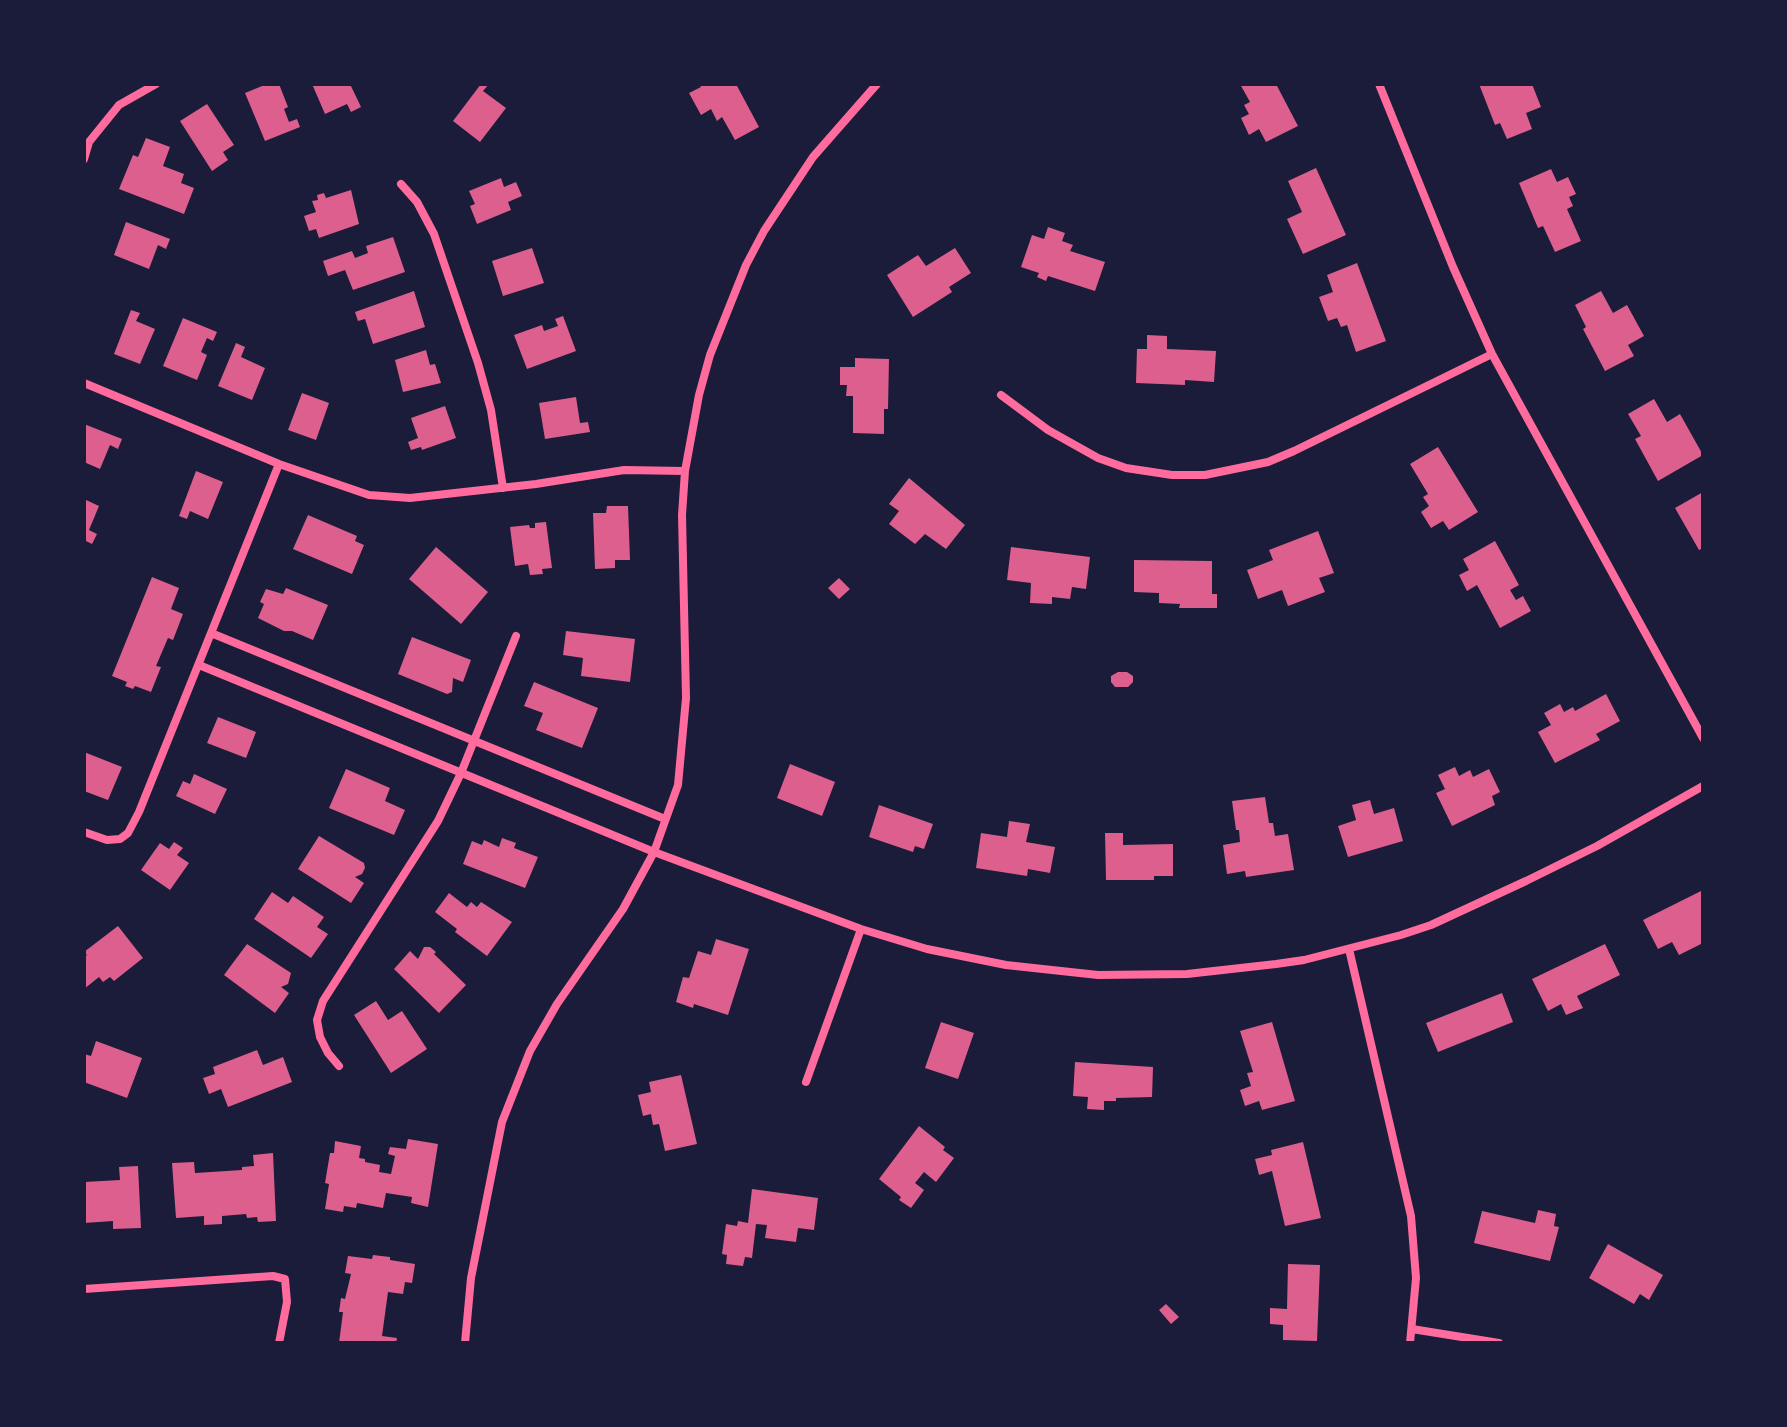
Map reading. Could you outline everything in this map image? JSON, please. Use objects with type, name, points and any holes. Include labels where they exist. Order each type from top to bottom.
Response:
[{"type":"street","points":[[84,159],[89,142],[119,105],[156,84]]},
{"type":"street","points":[[465,1343],[471,1278],[502,1122],[530,1051],[557,1004],[623,909],[654,852],[678,785],[686,698],[682,515],[685,471],[696,408],[710,355],[746,265],[764,231],[805,168],[877,84]]},
{"type":"street","points":[[1379,84],[1492,354],[1703,738]]},
{"type":"street","points":[[401,184],[417,202],[434,234],[478,363],[491,410],[503,488]]},
{"type":"street","points":[[1001,395],[1048,430],[1098,458],[1126,468],[1172,475],[1205,475],[1268,462],[1492,354]]},
{"type":"street","points":[[84,383],[279,464],[369,495],[410,498],[624,470],[685,471]]},
{"type":"street","points":[[84,832],[107,840],[120,839],[128,833],[279,464]]},
{"type":"street","points":[[211,633],[665,819]]},
{"type":"street","points":[[339,1066],[320,1037],[317,1020],[323,1001],[438,821],[461,773],[516,636]]},
{"type":"street","points":[[199,665],[654,852],[861,929],[927,949],[1006,965],[1098,975],[1187,974],[1290,962],[1349,949],[1431,925],[1597,846],[1703,786]]},
{"type":"street","points":[[806,1082],[861,929]]},
{"type":"street","points":[[1349,949],[1411,1216],[1416,1278],[1410,1343]]},
{"type":"street","points":[[84,1289],[273,1276],[285,1279],[287,1302],[279,1343]]},
{"type":"street","points":[[1412,1329],[1499,1343]]},
{"type":"building","points":[[267,84],[279,84],[288,107],[284,109],[289,122],[297,119],[300,127],[265,141],[245,93]]},
{"type":"building","points":[[312,84],[350,84],[361,107],[351,112],[347,104],[325,114]]},
{"type":"building","points":[[481,84],[489,84],[483,91],[506,108],[480,142],[453,121]]},
{"type":"building","points":[[699,84],[736,84],[759,127],[735,140],[722,117],[717,121],[711,109],[701,115],[689,93],[701,87]]},
{"type":"building","points":[[1240,84],[1276,84],[1298,126],[1266,142],[1259,129],[1249,135],[1241,118],[1249,114],[1244,105],[1250,102]]},
{"type":"building","points":[[1479,84],[1532,84],[1541,107],[1526,113],[1532,129],[1507,139],[1500,123],[1495,125]]},
{"type":"building","points":[[207,104],[234,145],[223,152],[228,160],[212,171],[180,121]]},
{"type":"building","points":[[146,138],[170,147],[163,166],[184,174],[181,183],[194,188],[184,214],[119,189],[133,155],[138,157]]},
{"type":"building","points":[[1316,168],[1346,235],[1303,254],[1287,219],[1302,212],[1288,181]]},
{"type":"building","points":[[1551,169],[1557,182],[1568,177],[1576,194],[1569,197],[1573,206],[1567,209],[1581,241],[1555,252],[1543,226],[1538,228],[1519,183]]},
{"type":"building","points":[[501,178],[504,187],[516,182],[522,196],[508,202],[511,210],[477,224],[470,206],[475,204],[469,191]]},
{"type":"building","points":[[351,190],[359,224],[319,238],[316,229],[309,231],[304,216],[316,212],[312,201],[318,200],[317,195],[324,193],[326,198]]},
{"type":"building","points":[[126,222],[170,239],[166,249],[158,245],[149,269],[114,255]]},
{"type":"building","points":[[1048,227],[1065,233],[1062,241],[1073,245],[1070,251],[1105,262],[1095,291],[1048,276],[1046,281],[1037,277],[1039,273],[1021,267],[1032,235],[1044,239]]},
{"type":"building","points":[[393,237],[405,272],[353,290],[345,270],[328,276],[323,261],[352,251],[355,258],[368,253],[366,246]]},
{"type":"building","points":[[532,248],[544,283],[503,296],[492,261]]},
{"type":"building","points":[[955,248],[971,273],[949,287],[952,292],[913,317],[887,275],[918,255],[926,266]]},
{"type":"building","points":[[1357,263],[1386,341],[1356,352],[1347,325],[1341,327],[1337,318],[1328,321],[1319,297],[1333,292],[1327,275]]},
{"type":"building","points":[[414,291],[425,327],[373,344],[365,319],[358,321],[355,312]]},
{"type":"building","points":[[1601,291],[1613,313],[1627,305],[1644,336],[1628,345],[1634,356],[1605,371],[1583,329],[1586,327],[1575,305]]},
{"type":"building","points":[[131,310],[140,313],[136,321],[155,329],[140,364],[114,354]]},
{"type":"building","points":[[563,316],[576,351],[527,369],[514,335],[542,325],[544,331],[558,326],[555,319]]},
{"type":"building","points":[[183,318],[217,332],[213,341],[207,338],[201,352],[207,355],[197,380],[163,366]]},
{"type":"building","points":[[1147,335],[1167,336],[1167,349],[1216,351],[1214,382],[1185,380],[1185,385],[1136,383],[1137,349],[1147,349]]},
{"type":"building","points":[[236,343],[245,347],[241,357],[265,368],[252,400],[218,386]]},
{"type":"building","points":[[426,350],[430,365],[435,364],[441,383],[403,392],[395,360]]},
{"type":"building","points":[[855,358],[889,359],[884,434],[853,433],[853,396],[846,396],[847,385],[840,385],[840,367],[855,367]]},
{"type":"building","points":[[302,393],[329,403],[316,440],[288,430]]},
{"type":"building","points":[[576,397],[580,423],[588,422],[590,432],[545,439],[539,403]]},
{"type":"building","points":[[1654,399],[1667,422],[1680,414],[1703,455],[1658,481],[1635,439],[1641,436],[1628,414]]},
{"type":"building","points":[[445,406],[456,438],[422,450],[421,447],[411,450],[408,442],[418,438],[411,418]]},
{"type":"building","points":[[84,424],[122,439],[118,449],[110,445],[100,469],[84,462]]},
{"type":"building","points":[[1438,447],[1478,512],[1449,530],[1443,521],[1431,528],[1421,512],[1429,506],[1423,497],[1428,494],[1410,464]]},
{"type":"building","points":[[196,471],[223,482],[208,519],[190,511],[187,519],[179,516]]},
{"type":"building","points":[[909,478],[965,525],[946,549],[925,534],[915,544],[889,524],[899,511],[889,504]]},
{"type":"building","points":[[1703,492],[1703,548],[1699,550],[1675,508]]},
{"type":"building","points":[[84,499],[99,506],[89,530],[97,534],[92,544],[84,540]]},
{"type":"building","points":[[607,506],[628,506],[630,560],[615,560],[615,568],[595,569],[593,513],[606,513]]},
{"type":"building","points":[[308,515],[357,536],[355,541],[364,545],[352,574],[293,549]]},
{"type":"building","points":[[546,522],[552,568],[542,569],[543,574],[530,575],[528,564],[515,566],[510,527],[529,525],[535,528],[535,523]]},
{"type":"building","points":[[1318,531],[1334,573],[1319,578],[1325,592],[1288,606],[1282,590],[1258,599],[1247,570],[1273,560],[1269,550]]},
{"type":"building","points":[[1495,541],[1519,585],[1510,590],[1516,600],[1523,596],[1531,611],[1500,628],[1477,585],[1467,591],[1459,575],[1469,570],[1463,559]]},
{"type":"building","points":[[436,547],[488,592],[461,624],[409,579]]},
{"type":"building","points":[[1011,547],[1090,557],[1086,589],[1072,587],[1070,599],[1052,597],[1052,604],[1030,603],[1031,583],[1007,580]]},
{"type":"building","points":[[1134,560],[1212,561],[1212,594],[1217,594],[1217,608],[1179,608],[1180,604],[1159,603],[1159,593],[1134,592]]},
{"type":"building","points":[[152,577],[179,588],[171,609],[183,614],[173,640],[168,638],[156,666],[161,667],[151,692],[125,686],[127,682],[112,676]]},
{"type":"building","points":[[839,578],[850,589],[839,599],[828,588]]},
{"type":"building","points":[[286,588],[328,605],[313,640],[284,631],[258,618],[266,589],[283,594]]},
{"type":"building","points":[[566,631],[635,639],[630,682],[581,676],[583,658],[563,655]]},
{"type":"building","points":[[412,637],[471,660],[463,682],[453,678],[452,692],[447,694],[398,674]]},
{"type":"building","points":[[1118,672],[1133,676],[1133,682],[1128,687],[1115,687],[1111,682],[1111,676]]},
{"type":"building","points":[[534,682],[598,708],[582,748],[536,730],[543,713],[524,706]]},
{"type":"building","points":[[1606,694],[1620,721],[1596,734],[1600,740],[1555,763],[1538,732],[1551,725],[1544,713],[1560,704],[1564,712],[1573,707],[1575,711]]},
{"type":"building","points":[[218,717],[256,732],[246,758],[207,743]]},
{"type":"building","points":[[84,752],[122,767],[108,800],[84,791]]},
{"type":"building","points":[[790,764],[835,782],[822,816],[777,798]]},
{"type":"building","points":[[1455,767],[1459,776],[1470,770],[1473,777],[1489,769],[1500,792],[1492,796],[1495,805],[1452,826],[1436,793],[1445,789],[1438,775]]},
{"type":"building","points":[[346,769],[390,788],[385,801],[405,810],[394,835],[329,808]]},
{"type":"building","points":[[194,774],[227,789],[215,814],[176,796],[183,781],[190,784]]},
{"type":"building","points":[[1265,797],[1269,823],[1273,823],[1275,836],[1288,834],[1294,870],[1246,877],[1245,871],[1227,874],[1223,845],[1240,842],[1232,801]]},
{"type":"building","points":[[1370,800],[1374,814],[1394,808],[1403,841],[1348,857],[1338,826],[1356,820],[1352,805]]},
{"type":"building","points":[[879,805],[933,824],[924,849],[915,846],[913,852],[869,837]]},
{"type":"building","points":[[1009,821],[1030,824],[1026,842],[1055,847],[1050,873],[1028,869],[1027,876],[976,868],[981,833],[1007,837]]},
{"type":"building","points":[[1105,833],[1123,833],[1123,845],[1173,844],[1173,876],[1154,876],[1154,880],[1106,880]]},
{"type":"building","points":[[319,836],[364,863],[362,874],[355,877],[364,883],[351,903],[298,869]]},
{"type":"building","points":[[502,838],[516,843],[514,848],[538,857],[525,888],[463,864],[472,841],[482,845],[484,840],[499,847]]},
{"type":"building","points":[[174,842],[183,848],[177,855],[189,863],[170,890],[141,870],[160,843],[169,849]]},
{"type":"building","points":[[1703,890],[1703,943],[1679,955],[1672,942],[1658,949],[1643,920]]},
{"type":"building","points":[[272,892],[288,903],[293,896],[324,917],[317,927],[328,934],[311,958],[254,919]]},
{"type":"building","points":[[449,893],[467,907],[471,902],[477,907],[481,902],[512,922],[487,956],[435,912]]},
{"type":"building","points":[[118,926],[143,958],[114,981],[110,977],[103,982],[99,977],[84,989],[84,957],[87,955],[84,952]]},
{"type":"building","points":[[716,939],[749,949],[728,1015],[694,1004],[693,1008],[676,1002],[683,977],[689,978],[698,951],[711,955]]},
{"type":"building","points":[[247,944],[291,973],[288,984],[281,987],[289,993],[275,1013],[224,975]]},
{"type":"building","points":[[1605,944],[1620,975],[1577,996],[1583,1008],[1566,1015],[1561,1004],[1548,1011],[1532,979]]},
{"type":"building","points":[[424,947],[436,952],[434,954],[466,985],[439,1013],[394,969],[410,951],[418,959]]},
{"type":"building","points":[[1502,993],[1513,1022],[1438,1052],[1426,1023]]},
{"type":"building","points":[[376,1001],[388,1020],[402,1011],[427,1049],[391,1073],[354,1015]]},
{"type":"building","points":[[941,1022],[974,1033],[958,1079],[925,1068]]},
{"type":"building","points":[[1272,1022],[1295,1101],[1262,1110],[1259,1101],[1245,1106],[1240,1090],[1251,1086],[1247,1073],[1253,1072],[1240,1031]]},
{"type":"building","points":[[96,1041],[142,1058],[127,1098],[84,1082],[84,1054],[91,1056]]},
{"type":"building","points":[[257,1050],[263,1065],[283,1057],[292,1082],[228,1107],[221,1089],[209,1094],[203,1078],[215,1074],[213,1067]]},
{"type":"building","points":[[1075,1062],[1153,1067],[1152,1097],[1116,1098],[1116,1101],[1104,1101],[1104,1110],[1087,1109],[1088,1097],[1073,1096]]},
{"type":"building","points":[[681,1075],[697,1144],[665,1151],[659,1124],[653,1125],[651,1114],[643,1116],[638,1095],[651,1092],[649,1082]]},
{"type":"building","points":[[919,1126],[954,1158],[936,1182],[924,1172],[915,1183],[924,1190],[911,1208],[879,1179]]},
{"type":"building","points":[[408,1139],[438,1144],[428,1207],[411,1203],[412,1197],[386,1193],[383,1208],[357,1203],[356,1208],[344,1206],[343,1212],[325,1209],[329,1184],[325,1183],[335,1141],[361,1146],[359,1158],[380,1165],[379,1172],[391,1174],[395,1156],[388,1154],[390,1147],[406,1149]]},
{"type":"building","points":[[1303,1142],[1321,1218],[1285,1226],[1272,1171],[1259,1175],[1255,1159],[1272,1155],[1271,1150]]},
{"type":"building","points":[[273,1153],[276,1221],[258,1222],[257,1217],[247,1218],[246,1214],[222,1216],[222,1224],[204,1225],[204,1216],[176,1218],[172,1163],[194,1162],[195,1173],[242,1170],[242,1167],[254,1166],[253,1155]]},
{"type":"building","points":[[138,1166],[141,1228],[113,1229],[113,1221],[84,1223],[84,1182],[120,1180],[119,1167]]},
{"type":"building","points":[[752,1189],[818,1198],[814,1230],[798,1228],[796,1242],[765,1238],[767,1225],[756,1224],[752,1258],[745,1257],[743,1266],[726,1264],[727,1255],[722,1254],[726,1224],[737,1226],[738,1221],[748,1223]]},
{"type":"building","points":[[1538,1210],[1556,1214],[1554,1226],[1559,1227],[1550,1261],[1474,1243],[1482,1211],[1535,1223]]},
{"type":"building","points":[[1608,1244],[1663,1275],[1649,1300],[1640,1294],[1634,1304],[1589,1278]]},
{"type":"building","points":[[373,1255],[415,1264],[412,1283],[405,1282],[403,1294],[388,1292],[382,1336],[397,1338],[396,1343],[339,1343],[343,1312],[339,1312],[341,1298],[345,1299],[351,1274],[345,1273],[348,1256],[372,1259]]},
{"type":"building","points":[[1288,1264],[1320,1265],[1317,1341],[1283,1340],[1283,1325],[1270,1324],[1270,1308],[1287,1309]]},
{"type":"building","points":[[1166,1304],[1179,1317],[1171,1324],[1159,1310]]}]
